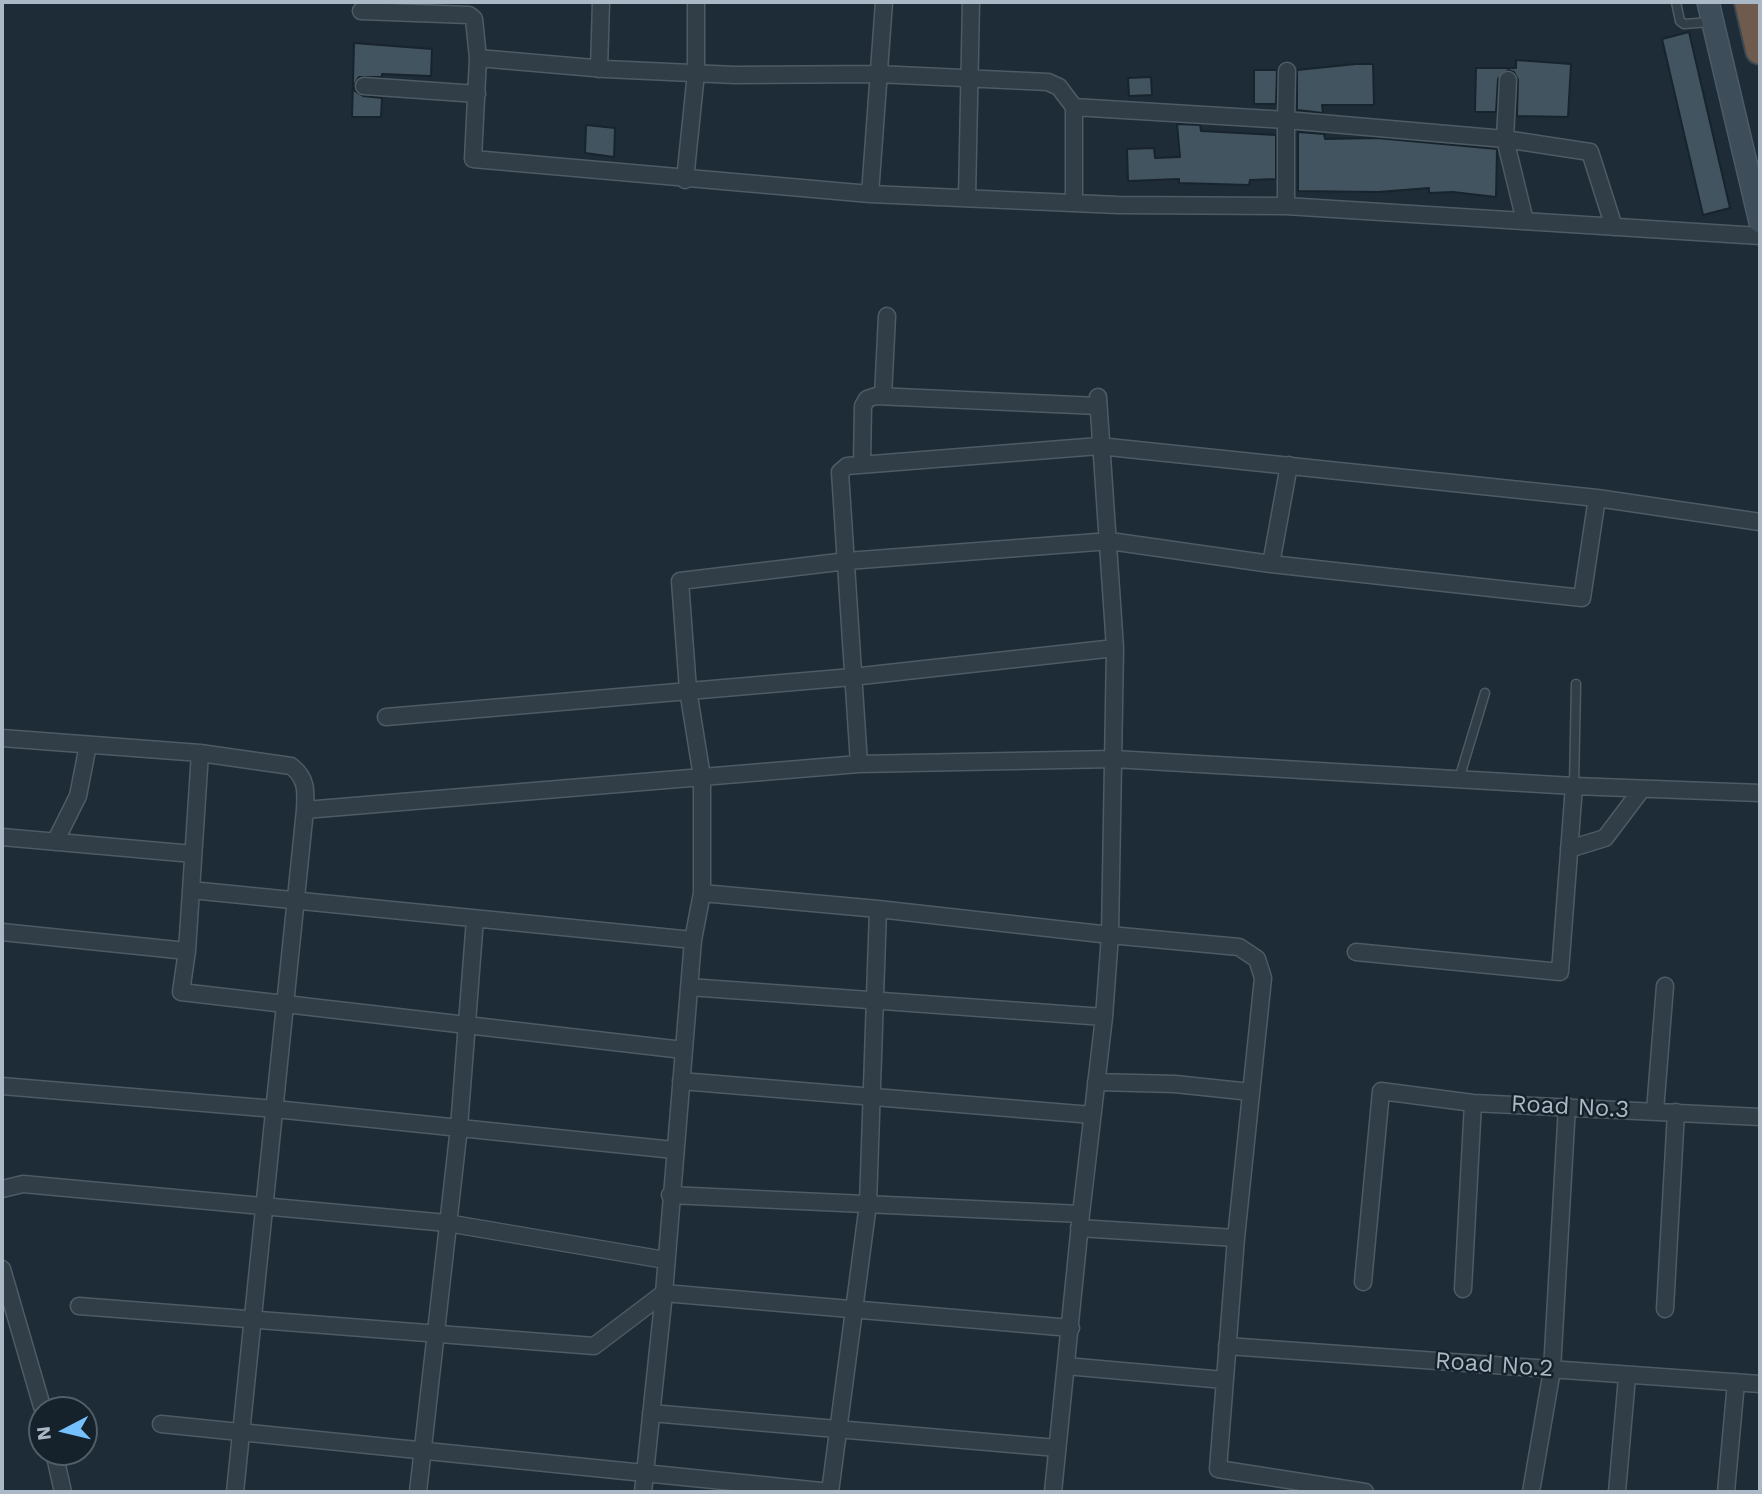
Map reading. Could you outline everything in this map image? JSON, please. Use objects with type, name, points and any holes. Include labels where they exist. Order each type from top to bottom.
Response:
[{"type":"highway","points":[[1749,2],[1760,50]]},
{"type":"street","points":[[599,69],[601,2]]},
{"type":"street","points":[[685,180],[696,73],[696,2]]},
{"type":"street","points":[[870,194],[884,2]]},
{"type":"street","points":[[967,198],[971,2]]},
{"type":"street","points":[[361,11],[469,15],[474,19],[478,58],[473,159],[685,180],[870,194],[1073,203],[1286,206],[1760,236]]},
{"type":"street","points":[[1710,11],[1760,222]]},
{"type":"street","points":[[478,58],[599,69],[696,73],[877,74],[1048,82],[1068,95],[1074,107],[1073,203]]},
{"type":"street","points":[[1286,206],[1287,71]]},
{"type":"street","points":[[1508,80],[1504,139],[1525,221]]},
{"type":"street","points":[[364,86],[477,94]]},
{"type":"street","points":[[1074,107],[1286,120],[1504,139],[1590,152],[1614,227]]},
{"type":"street","points":[[883,396],[887,316]]},
{"type":"street","points":[[862,464],[863,406],[867,400],[883,396],[1098,401],[1099,446],[1110,541],[1115,648],[1110,935],[1104,1017],[1053,1492]]},
{"type":"street","points":[[859,764],[840,472],[847,466],[1099,446],[1597,498],[1760,522]]},
{"type":"street","points":[[1271,564],[1289,465]]},
{"type":"street","points":[[643,1492],[664,1293],[693,940],[702,893],[702,778],[688,690],[680,581],[847,561],[1110,541],[1271,564],[1583,598],[1597,498]]},
{"type":"street","points":[[386,717],[852,677],[1115,648]]},
{"type":"street","points":[[2,738],[200,753],[291,766],[302,774],[306,789],[305,810],[235,1492]]},
{"type":"street","points":[[55,842],[78,796],[88,745]]},
{"type":"street","points":[[200,753],[187,951],[181,992],[468,1023],[683,1050]]},
{"type":"street","points":[[305,810],[859,764],[1114,759],[1574,786],[1760,793]]},
{"type":"street","points":[[1356,952],[1560,972],[1574,786]]},
{"type":"street","points":[[1569,849],[1605,838],[1642,789]]},
{"type":"street","points":[[2,837],[193,854]]},
{"type":"street","points":[[191,890],[693,940]]},
{"type":"street","points":[[702,893],[1239,947],[1251,953],[1261,968],[1263,978],[1236,1238],[1218,1469],[1365,1492]]},
{"type":"street","points":[[161,1424],[831,1492],[868,1204],[878,909]]},
{"type":"street","points":[[418,1492],[433,1333],[459,1127],[475,919]]},
{"type":"street","points":[[2,932],[187,951]]},
{"type":"street","points":[[1655,1111],[1665,986]]},
{"type":"street","points":[[689,987],[1104,1017]]},
{"type":"street","points":[[681,1081],[1092,1115]]},
{"type":"street","points":[[1096,1082],[1175,1084],[1251,1092]]},
{"type":"street","points":[[2,1086],[275,1108],[674,1150]]},
{"type":"street","name":"Road No.3","points":[[1363,1282],[1381,1091],[1473,1103],[1760,1117]]},
{"type":"street","points":[[1463,1289],[1473,1103]]},
{"type":"street","points":[[1531,1492],[1552,1370],[1567,1106]]},
{"type":"street","points":[[1665,1309],[1676,1112]]},
{"type":"street","points":[[2,1189],[23,1184],[447,1223],[665,1260]]},
{"type":"street","points":[[670,1195],[868,1204],[1080,1221],[1236,1238]]},
{"type":"street","points":[[2,1269],[39,1396]]},
{"type":"street","points":[[79,1306],[594,1346],[664,1293],[1071,1328]]},
{"type":"street","name":"Road No.2","points":[[1227,1346],[1627,1377],[1760,1384]]},
{"type":"street","points":[[1066,1366],[1224,1380]]},
{"type":"street","points":[[1617,1492],[1627,1377]]},
{"type":"street","points":[[1726,1492],[1736,1382]]},
{"type":"street","points":[[651,1413],[1057,1448]]},
{"type":"street","points":[[57,1466],[62,1492]]},
{"type":"lane","points":[[1676,2],[1680,20],[1684,24],[1710,11]]},
{"type":"lane","points":[[1574,786],[1576,684]]},
{"type":"lane","points":[[1459,779],[1485,693]]},
{"type":"building","points":[[1689,32],[1730,208],[1703,215],[1662,39]]},
{"type":"building","points":[[354,43],[432,49],[431,76],[382,74],[382,77],[359,77],[354,85],[355,91],[363,96],[382,98],[381,117],[352,117]]},
{"type":"building","points":[[1516,60],[1571,64],[1568,117],[1517,116],[1518,80],[1514,72],[1508,70],[1498,79],[1496,112],[1475,112],[1476,68],[1516,68]]},
{"type":"building","points":[[1373,64],[1374,105],[1322,105],[1323,113],[1297,110],[1297,70]]},
{"type":"building","points":[[1254,70],[1277,70],[1276,104],[1254,104]]},
{"type":"building","points":[[1151,77],[1152,95],[1129,96],[1128,78]]},
{"type":"building","points":[[1177,124],[1200,125],[1201,131],[1276,135],[1276,179],[1250,180],[1249,185],[1179,183],[1179,179],[1128,181],[1127,149],[1154,148],[1155,158],[1180,157]]},
{"type":"building","points":[[586,125],[615,128],[614,157],[585,153]]},
{"type":"building","points":[[1298,132],[1324,134],[1325,139],[1377,138],[1497,149],[1496,197],[1453,192],[1429,193],[1429,188],[1378,192],[1298,191]]}]
